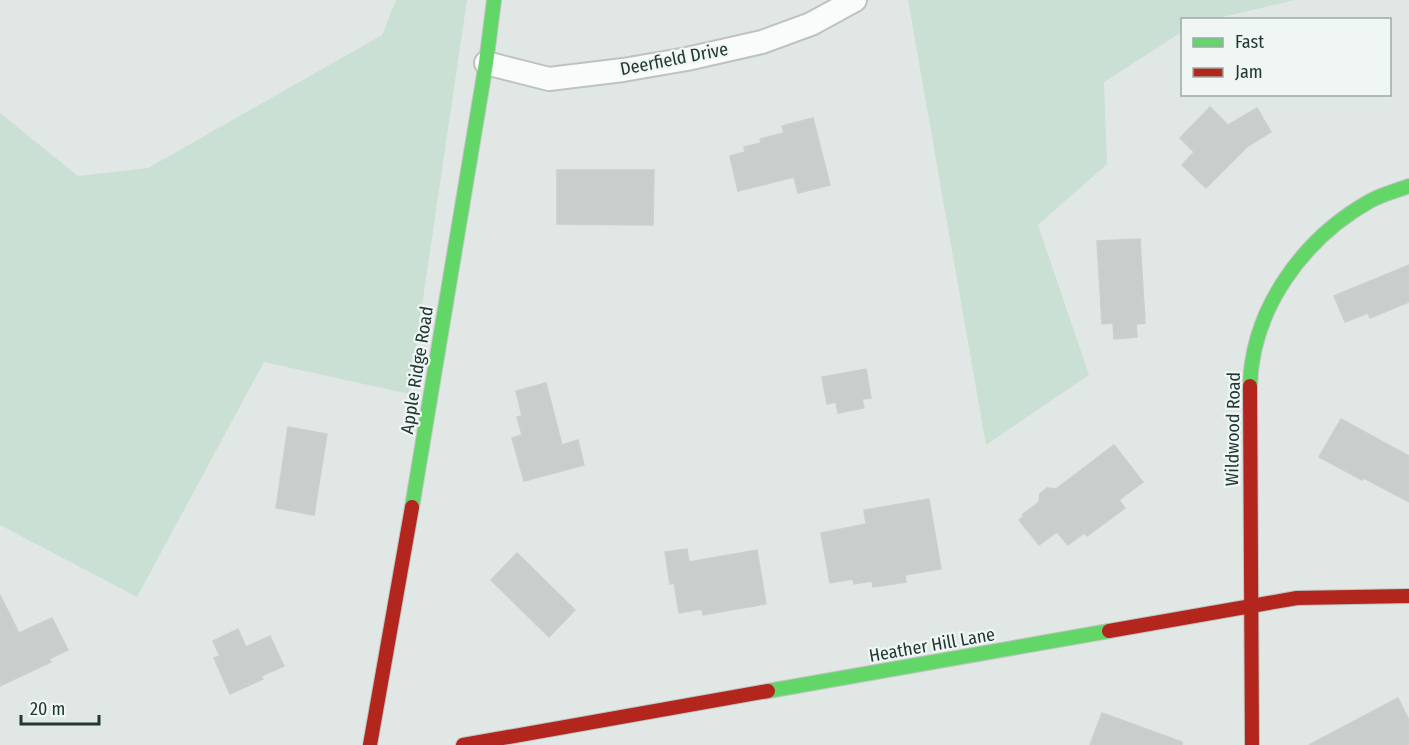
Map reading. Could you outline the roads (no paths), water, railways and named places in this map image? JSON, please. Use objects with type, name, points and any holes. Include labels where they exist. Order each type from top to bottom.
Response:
[{"type":"street","name":"Apple Ridge Road","points":[[370,745],[423,443],[486,63],[494,0]]},
{"type":"street","name":"Deerfield Drive","points":[[486,63],[549,79],[623,70],[687,59],[762,42],[811,24],[855,0]]},
{"type":"street","name":"Wildwood Road","points":[[1252,745],[1250,382],[1256,343],[1270,306],[1290,272],[1312,245],[1339,221],[1372,200],[1409,186]]},
{"type":"street","name":"Heather Hill Lane","points":[[464,745],[1297,598],[1409,596]]}]
